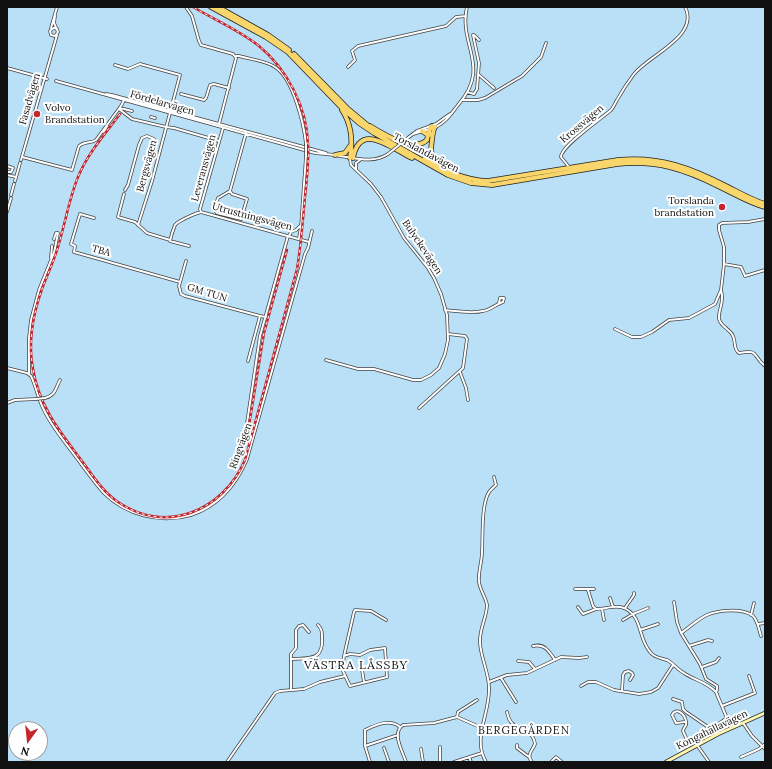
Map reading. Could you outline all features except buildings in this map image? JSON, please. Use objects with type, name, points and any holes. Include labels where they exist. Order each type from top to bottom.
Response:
[{"type":"main road","name":"Torslandavägen","points":[[211,7],[266,37],[288,52],[352,118],[374,133],[434,168],[457,179],[478,184],[492,185],[617,164],[652,163],[690,172],[765,207]]},
{"type":"main road","name":"Torslandavägen","points":[[218,7],[268,35],[290,50],[357,118],[376,131],[442,169],[454,174],[472,179],[489,181],[630,159],[647,159],[665,162],[696,171],[765,204]]},
{"type":"main road","points":[[334,99],[346,117],[351,131],[351,158]]},
{"type":"main road","points":[[345,106],[379,132],[406,144],[422,144],[430,135]]},
{"type":"main road","points":[[431,127],[430,150],[432,155],[439,164],[454,174]]},
{"type":"main road","points":[[422,131],[430,135]]},
{"type":"main road","points":[[351,158],[355,148],[360,142],[365,139],[373,139],[440,173],[457,179]]},
{"type":"main road","points":[[335,155],[346,153],[352,142]]},
{"type":"street","name":"Fasadvägen","points":[[54,42],[50,33],[57,7]]},
{"type":"street","points":[[186,7],[192,16],[201,45],[265,63],[277,68],[286,80],[297,103],[303,123],[306,144],[301,225],[297,238],[309,242]]},
{"type":"street","points":[[413,134],[441,122],[454,111],[463,100],[471,84],[474,66],[466,25],[468,7]]},
{"type":"street","name":"Krossvägen","points":[[563,169],[565,167],[565,163],[561,157],[563,151],[613,108],[635,72],[675,42],[687,23],[688,18],[685,7]]},
{"type":"street","name":"Fasadvägen","points":[[11,195],[58,32],[54,24],[55,16]]},
{"type":"street","points":[[348,67],[355,60],[352,51],[355,47],[446,26],[456,17],[466,16]]},
{"type":"street","points":[[51,30],[54,28],[57,29]]},
{"type":"street","points":[[52,35],[57,35]]},
{"type":"street","points":[[467,92],[471,94],[476,92],[479,60],[473,35],[479,40]]},
{"type":"street","points":[[463,100],[478,100],[485,98],[522,76],[542,57],[546,44]]},
{"type":"street","points":[[219,125],[236,56]]},
{"type":"street","name":"Bergsvägen","points":[[115,65],[128,69],[140,64],[180,74],[146,201],[138,225]]},
{"type":"street","points":[[7,68],[47,79]]},
{"type":"street","points":[[478,74],[494,88]]},
{"type":"street","name":"Fördelarvägen","points":[[56,81],[219,125]]},
{"type":"street","points":[[181,94],[204,100],[212,84],[229,88]]},
{"type":"street","points":[[22,157],[72,170],[79,146],[86,142],[94,141],[110,121],[124,99]]},
{"type":"street","points":[[119,108],[132,111]]},
{"type":"street","points":[[119,108],[132,119],[174,128],[219,141]]},
{"type":"street","points":[[151,116],[155,118]]},
{"type":"street","points":[[104,132],[110,121]]},
{"type":"street","points":[[219,125],[223,128],[256,134],[335,155],[361,160],[377,159],[388,154],[417,131],[431,127]]},
{"type":"street","points":[[219,125],[315,153],[335,155]]},
{"type":"street","name":"Leveransvägen","points":[[201,212],[200,209],[223,128]]},
{"type":"street","points":[[246,133],[256,134],[263,139]]},
{"type":"street","points":[[230,191],[232,194],[247,199],[241,219],[217,213],[215,210],[218,198],[230,191],[246,133]]},
{"type":"street","points":[[263,133],[264,136],[270,138]]},
{"type":"street","points":[[125,190],[128,185],[142,138],[147,136],[154,138]]},
{"type":"street","points":[[351,158],[356,169]]},
{"type":"street","points":[[356,169],[356,163],[361,160]]},
{"type":"street","points":[[565,163],[572,168]]},
{"type":"street","points":[[7,166],[12,167],[13,169],[10,172],[7,172]]},
{"type":"street","name":"Bulyckevägen","points":[[326,360],[358,369],[374,369],[413,380],[421,380],[431,375],[439,368],[445,354],[448,334],[446,310],[439,289],[428,268],[404,238],[389,209],[379,194],[356,169]]},
{"type":"street","points":[[7,175],[16,178]]},
{"type":"street","points":[[124,194],[118,217],[135,222],[147,233],[189,246]]},
{"type":"street","points":[[7,212],[11,198]]},
{"type":"street","name":"Utrustningsvägen","points":[[170,240],[178,223],[196,213],[201,212],[297,238]]},
{"type":"street","name":"TBA","points":[[94,218],[80,214],[71,244],[76,246],[74,252],[180,282]]},
{"type":"street","points":[[765,219],[748,222],[720,223],[718,228],[724,247],[721,290],[722,302],[719,314],[720,320],[724,327],[733,336],[736,351],[739,353],[753,352],[765,366]]},
{"type":"street","points":[[243,450],[260,336],[289,236],[291,232],[296,230],[301,225]]},
{"type":"street","name":"Ringvägen","points":[[29,374],[32,377],[38,398],[50,421],[97,485],[110,499],[129,510],[143,516],[154,518],[176,518],[187,516],[204,509],[221,498],[230,488],[247,459],[312,231]]},
{"type":"street","points":[[7,368],[29,374],[30,320],[58,238],[57,232],[54,239]]},
{"type":"street","points":[[51,260],[52,246]]},
{"type":"street","name":"GM TUN","points":[[186,261],[179,290],[183,296],[260,316]]},
{"type":"street","points":[[724,264],[741,267],[745,276],[765,270]]},
{"type":"street","points":[[615,329],[632,337],[638,338],[644,336],[669,320],[689,318],[713,305],[716,302],[721,290]]},
{"type":"street","points":[[446,310],[475,312],[484,311],[499,303]]},
{"type":"street","points":[[248,362],[260,316],[266,317]]},
{"type":"street","points":[[419,408],[460,372],[462,368],[467,340],[465,336],[448,334]]},
{"type":"street","points":[[460,372],[466,388],[468,400]]},
{"type":"street","points":[[7,403],[15,400],[45,398],[51,396],[60,380]]},
{"type":"street","points":[[486,762],[480,743],[482,728],[488,707],[489,682],[480,644],[480,632],[487,605],[481,590],[479,572],[482,551],[483,515],[488,495],[496,485],[494,477]]},
{"type":"street","points":[[575,589],[594,589]]},
{"type":"street","points":[[588,590],[593,606],[596,609]]},
{"type":"street","points":[[625,608],[634,593]]},
{"type":"street","points":[[610,598],[613,607]]},
{"type":"street","points":[[674,602],[677,622],[681,633],[702,667],[706,679],[718,686],[716,692]]},
{"type":"street","points":[[751,615],[754,603]]},
{"type":"street","points":[[578,607],[583,614],[596,609],[613,607],[625,608],[633,614],[638,623],[643,641],[650,652],[656,657],[669,661],[685,674],[708,685],[716,692],[731,728]]},
{"type":"street","points":[[624,620],[633,614],[648,608]]},
{"type":"street","points":[[602,609],[604,620]]},
{"type":"street","points":[[344,656],[350,654],[360,655],[383,648],[385,649],[387,677],[350,686],[341,666],[355,610],[371,611],[386,620]]},
{"type":"street","points":[[681,633],[704,616],[721,611],[738,611],[751,615],[758,624],[761,636]]},
{"type":"street","points":[[758,624],[765,623]]},
{"type":"street","points":[[640,630],[658,624]]},
{"type":"street","points":[[290,690],[291,654],[297,644],[296,630],[298,627],[304,625],[309,632]]},
{"type":"street","points":[[292,659],[312,658],[318,654],[323,645],[322,630],[318,625]]},
{"type":"street","points":[[689,646],[708,640],[712,641]]},
{"type":"street","points":[[532,646],[536,645],[545,647],[555,660]]},
{"type":"street","points":[[489,682],[507,675],[527,673],[564,656],[579,658],[587,657]]},
{"type":"street","points":[[702,667],[716,662],[719,658]]},
{"type":"street","points":[[518,661],[529,662],[535,669]]},
{"type":"street","points":[[581,686],[588,682],[596,682],[611,689],[643,694],[654,691],[658,688],[673,665]]},
{"type":"street","points":[[362,670],[364,682]]},
{"type":"street","points":[[622,690],[623,675],[625,672],[629,671],[632,673],[633,675],[630,680]]},
{"type":"street","points":[[227,762],[274,694],[279,691],[309,688],[320,682],[345,676]]},
{"type":"street","points":[[722,706],[755,694],[749,676]]},
{"type":"street","points":[[501,678],[516,702]]},
{"type":"street","points":[[673,699],[682,702],[683,708],[686,712],[711,729]]},
{"type":"street","points":[[457,717],[458,712],[477,700]]},
{"type":"street","points":[[685,722],[676,722],[672,715],[673,713],[677,711],[684,716],[686,726],[683,730],[687,740],[690,742],[696,740],[727,718]]},
{"type":"street","points":[[507,712],[509,721],[512,725],[526,731],[534,738],[535,744],[529,757]]},
{"type":"street","name":"Kongahällavägen","points":[[666,762],[731,728],[765,713]]},
{"type":"street","points":[[370,762],[365,746],[364,732],[365,730],[387,722],[400,727],[405,725],[434,723],[457,717],[482,728]]},
{"type":"street","points":[[743,723],[752,736],[765,749]]},
{"type":"street","points":[[400,727],[398,735],[399,742],[406,762]]},
{"type":"street","points":[[365,746],[398,735]]},
{"type":"street","points":[[741,757],[762,747],[765,744]]},
{"type":"street","points":[[698,745],[709,762]]},
{"type":"street","points":[[517,746],[517,748],[529,757],[532,762]]},
{"type":"street","points":[[440,747],[440,762]]},
{"type":"street","points":[[384,748],[389,762]]},
{"type":"street","points":[[421,749],[423,762]]},
{"type":"street","points":[[454,762],[482,753]]},
{"type":"street","points":[[469,757],[471,762]]},
{"type":"street","points":[[551,762],[556,757],[562,762]]},
{"type":"water","points":[[7,7],[765,7],[765,762],[7,762]]},
{"type":"tunnel","points":[[52,246],[54,239]]},
{"type":"railway","points":[[120,114],[92,152],[82,168],[75,185],[56,252],[36,308],[31,339],[33,369],[45,407],[58,429],[103,489],[118,502],[136,512],[155,517],[173,517],[191,512],[208,504],[223,493],[235,478],[245,460],[297,269],[308,163],[307,130],[304,116],[294,90],[287,77],[269,55],[251,40],[193,7]]},
{"type":"railway","points":[[249,425],[264,333],[287,250]]},
{"type":"place","name":"Volvo Brandstation","points":[[37,114]]},
{"type":"place","name":"Torslanda brandstation","points":[[722,207]]},
{"type":"district","name":"VÄSTRA LÅSSBY","points":[[356,666]]},
{"type":"district","name":"BERGEGÅRDEN","points":[[524,731]]}]
